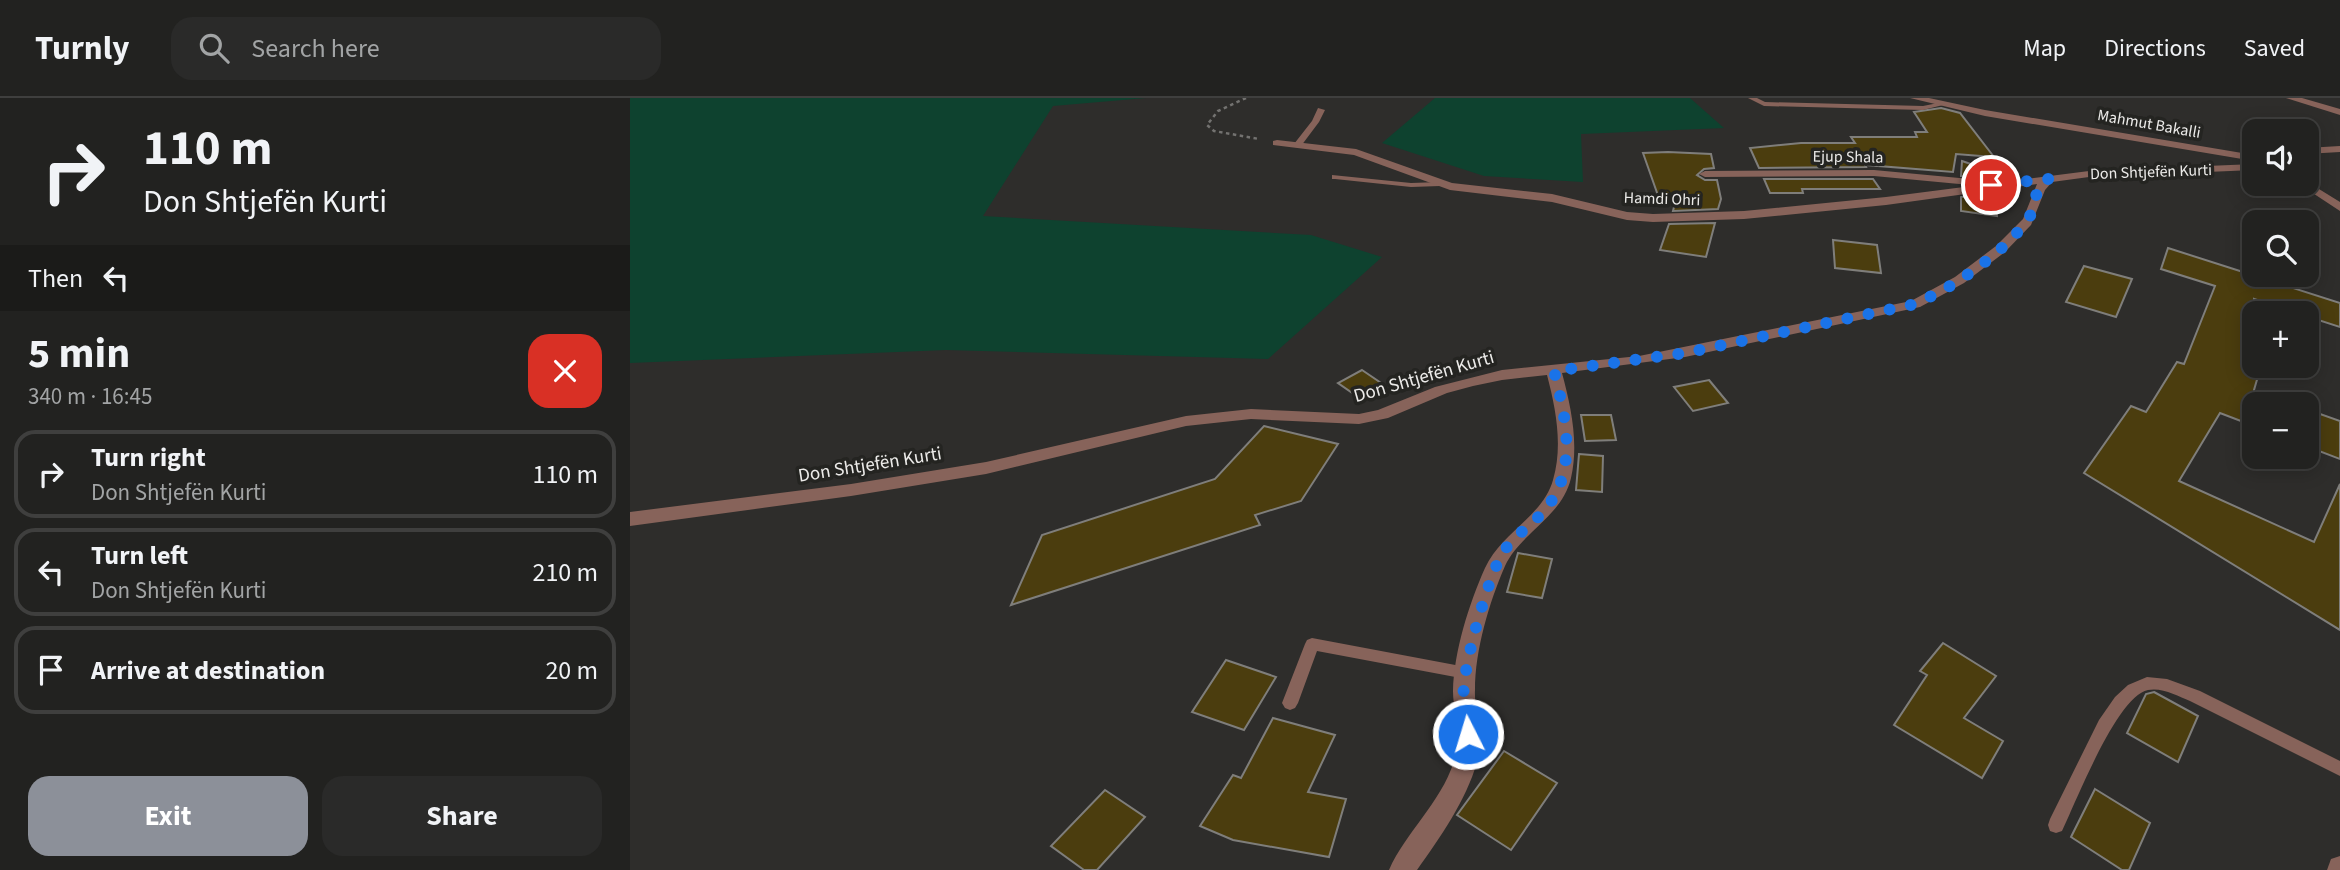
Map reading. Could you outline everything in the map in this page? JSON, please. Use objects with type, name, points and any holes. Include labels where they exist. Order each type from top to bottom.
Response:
[{"type":"street","name":"Mahmut Bakalli","points":[[1914,98],[2242,156]]},
{"type":"street","points":[[2291,98],[2340,112]]},
{"type":"street","name":"Hamdi Ohri","points":[[1277,143],[1356,152],[1440,184],[1552,198],[1608,212],[1653,218],[1744,215],[1886,201],[1991,185]]},
{"type":"street","points":[[2319,150],[2340,149]]},
{"type":"street","name":"Don Shtjefën Kurti","points":[[1991,185],[2089,174],[2242,168]]},
{"type":"street","name":"Ejup Shala","points":[[1705,174],[1874,173],[1991,185]]},
{"type":"street","name":"Don Shtjefën Kurti","points":[[630,519],[852,490],[986,468],[1186,421],[1251,414],[1359,419],[1382,414],[1441,390],[1502,375],[1554,371],[1685,353],[1915,304],[1984,263],[2025,224],[2032,214],[2035,193],[2049,179]]},
{"type":"street","points":[[2319,193],[2340,207]]},
{"type":"street","points":[[1402,870],[1427,837],[1468,749],[1463,687],[1495,567],[1504,550],[1552,502],[1561,484],[1566,459],[1567,431],[1554,371]]},
{"type":"lane","points":[[1751,98],[1763,104],[1850,107],[1923,108],[1943,104]]},
{"type":"lane","points":[[1298,145],[1321,110]]},
{"type":"lane","points":[[1335,177],[1411,185],[1440,184]]},
{"type":"lane","points":[[1290,703],[1312,644],[1466,673]]},
{"type":"lane","points":[[2056,825],[2104,725],[2120,702],[2133,690],[2147,683],[2167,685],[2195,696],[2340,769]]},
{"type":"path","points":[[1246,98],[1218,111],[1209,119],[1207,125],[1214,131],[1277,143]]},
{"type":"green space","points":[[630,98],[1146,98],[1053,106],[983,216],[1311,235],[1382,257],[1268,359],[946,350],[630,363]]},
{"type":"green space","points":[[1435,98],[1690,98],[1724,128],[1581,134],[1583,182],[1484,176],[1382,143]]},
{"type":"building","points":[[1941,108],[1960,113],[1994,157],[1956,154],[1953,172],[1865,165],[1866,167],[1759,168],[1750,148],[1801,143],[1855,143],[1851,137],[1917,137],[1915,132],[1927,132],[1914,112]]},
{"type":"building","points":[[1643,153],[1711,154],[1714,168],[1704,169],[1697,175],[1705,180],[1717,180],[1721,199],[1718,209],[1673,211],[1675,203],[1661,204]]},
{"type":"building","points":[[1962,161],[1994,172],[1994,180],[1978,183],[1971,177],[1961,176]]},
{"type":"building","points":[[1764,179],[1873,179],[1880,189],[1802,189],[1803,193],[1770,193]]},
{"type":"building","points":[[1995,192],[1997,216],[1961,211],[1961,197]]},
{"type":"building","points":[[1715,223],[1706,257],[1660,250],[1669,224]]},
{"type":"building","points":[[1833,240],[1877,245],[1881,273],[1835,268]]},
{"type":"building","points":[[2168,248],[2242,272],[2242,287],[2290,287],[2340,303],[2340,327],[2319,320],[2319,301],[2242,301],[2242,378],[2258,378],[2254,392],[2242,392],[2242,421],[2220,413],[2179,481],[2314,542],[2340,484],[2340,630],[2084,473],[2131,406],[2146,412],[2177,362],[2184,364],[2215,286],[2161,269]]},
{"type":"building","points":[[2084,266],[2132,279],[2116,317],[2066,302]]},
{"type":"building","points":[[1362,370],[1384,385],[1361,399],[1338,383]]},
{"type":"building","points":[[1709,380],[1728,403],[1693,411],[1674,387]]},
{"type":"building","points":[[2319,414],[2340,421],[2340,459],[2319,451]]},
{"type":"building","points":[[1581,415],[1611,415],[1616,440],[1585,441]]},
{"type":"building","points":[[1264,426],[1338,444],[1301,501],[1255,515],[1260,525],[1011,605],[1042,535],[1215,479]]},
{"type":"building","points":[[1579,454],[1603,456],[1602,492],[1576,490]]},
{"type":"building","points":[[1518,553],[1552,559],[1542,598],[1507,592]]},
{"type":"building","points":[[1943,643],[1996,676],[1964,718],[2003,741],[1982,778],[1894,725],[1927,675],[1920,671]]},
{"type":"building","points":[[1226,660],[1276,677],[1244,730],[1192,712]]},
{"type":"building","points":[[2154,692],[2198,716],[2178,762],[2127,733],[2146,694]]},
{"type":"building","points":[[1273,718],[1335,735],[1308,792],[1346,799],[1329,857],[1233,840],[1200,826],[1233,775],[1241,778]]},
{"type":"building","points":[[1504,751],[1557,783],[1511,850],[1457,815]]},
{"type":"building","points":[[2095,789],[2150,823],[2129,870],[2122,870],[2071,837]]},
{"type":"building","points":[[1105,790],[1145,817],[1097,870],[1084,870],[1051,846]]},
{"type":"route","points":[[1468,734],[1463,687],[1469,656],[1495,567],[1504,550],[1552,502],[1561,484],[1566,459],[1567,431],[1554,371],[1685,353],[1915,304],[1984,263],[2025,224],[2032,214],[2035,193],[2049,179],[1991,185]]}]
